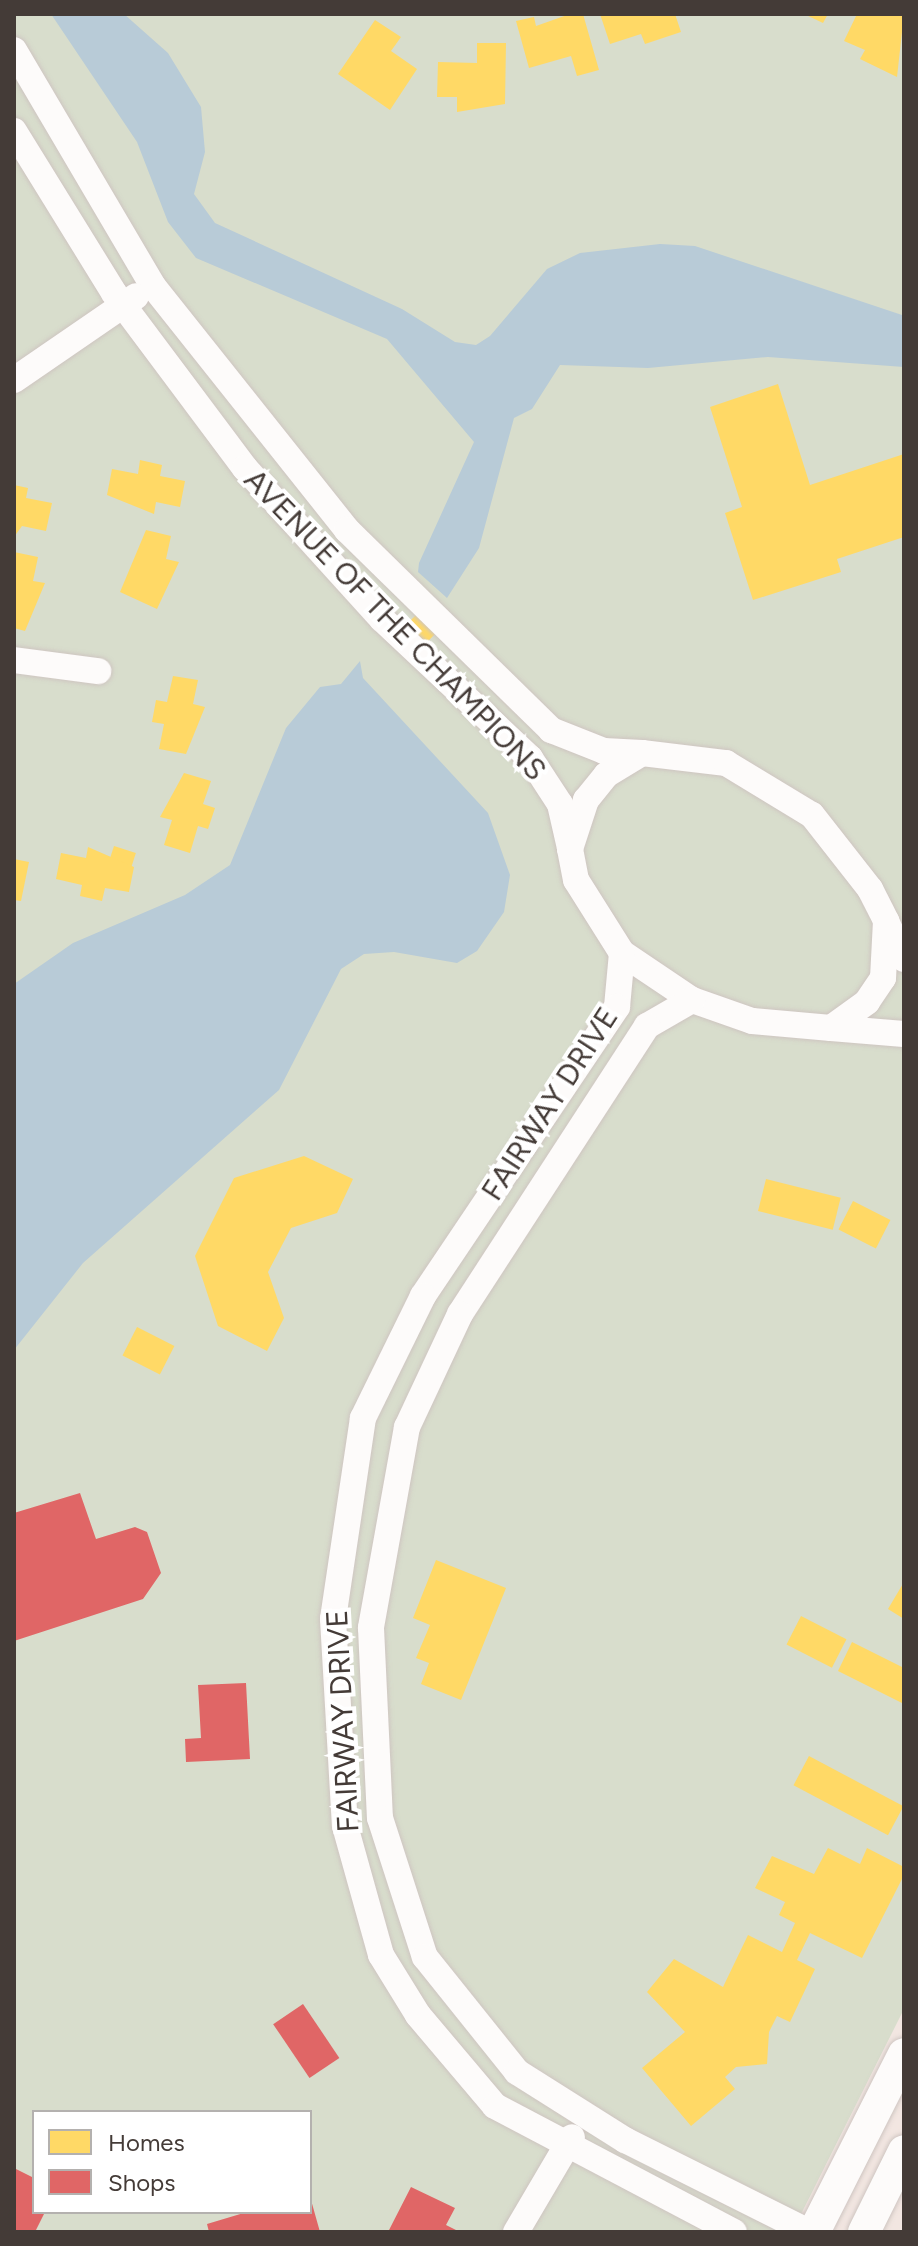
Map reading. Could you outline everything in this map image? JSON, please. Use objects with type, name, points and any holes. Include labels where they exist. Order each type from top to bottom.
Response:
[{"type":"main road","points":[[811,2232],[904,2054]]},
{"type":"main road","points":[[864,2232],[904,2151]]},
{"type":"street","name":"AVENUE OF THE CHAMPIONS","points":[[14,50],[153,286],[347,530],[490,675],[551,730],[604,751],[726,763],[812,815],[886,921]]},
{"type":"street","name":"AVENUE OF THE CHAMPIONS","points":[[14,131],[123,305],[312,545],[530,758],[560,804],[576,880],[622,953]]},
{"type":"street","points":[[14,380],[153,286]]},
{"type":"street","points":[[14,660],[98,671]]},
{"type":"street","points":[[570,849],[586,800],[642,753]]},
{"type":"street","points":[[886,921],[904,959]]},
{"type":"street","points":[[831,1028],[867,1002],[883,978],[886,921]]},
{"type":"street","points":[[622,953],[692,1000],[752,1021],[904,1034]]},
{"type":"street","name":"FAIRWAY DRIVE","points":[[622,953],[617,1007],[423,1296],[363,1418],[333,1619],[345,1826],[381,1955],[460,2070],[495,2106],[564,2149],[734,2232]]},
{"type":"street","name":"FAIRWAY DRIVE","points":[[692,1000],[647,1026],[460,1314],[407,1427],[371,1628],[380,1818],[425,1957],[517,2072],[585,2117],[811,2232]]},
{"type":"street","points":[[516,2232],[585,2117]]},
{"type":"green space","points":[[14,14],[904,14],[904,2009],[792,2232],[14,2232]]},
{"type":"water","points":[[51,14],[124,14],[168,53],[201,107],[205,152],[194,194],[215,223],[402,309],[455,342],[476,345],[490,336],[547,269],[580,253],[660,244],[695,246],[902,315],[904,367],[768,357],[648,368],[560,365],[532,409],[514,418],[479,548],[447,598],[418,572],[419,563],[474,442],[387,339],[196,258],[168,222],[137,142]]},
{"type":"water","points":[[360,661],[363,678],[488,813],[510,875],[504,912],[477,951],[457,963],[394,952],[364,954],[341,969],[279,1090],[83,1263],[14,1350],[14,984],[73,943],[185,895],[230,865],[286,728],[320,687],[341,684]]},
{"type":"building: Homes","points":[[570,14],[583,14],[599,70],[577,76],[571,56],[529,68],[516,21],[534,17],[536,26]]},
{"type":"building: Homes","points":[[600,14],[675,14],[681,32],[645,44],[641,34],[610,44]]},
{"type":"building: Homes","points":[[804,14],[828,14],[823,23]]},
{"type":"building: Homes","points":[[857,14],[904,14],[897,77],[860,59],[865,50],[844,41]]},
{"type":"building: Homes","points":[[375,20],[401,37],[391,51],[417,69],[390,110],[338,74]]},
{"type":"building: Homes","points":[[477,43],[506,43],[505,104],[457,112],[457,97],[437,97],[438,62],[477,63]]},
{"type":"building: Homes","points":[[778,384],[810,485],[904,454],[904,537],[837,559],[841,572],[753,600],[725,513],[742,507],[710,407]]},
{"type":"building: Homes","points":[[140,460],[162,465],[160,476],[185,481],[180,507],[156,502],[154,514],[107,495],[112,469],[138,474]]},
{"type":"building: Homes","points":[[14,485],[28,488],[26,498],[52,503],[46,531],[22,526],[14,537]]},
{"type":"building: Homes","points":[[146,530],[171,536],[166,559],[179,562],[157,609],[120,592]]},
{"type":"building: Homes","points":[[14,552],[38,557],[33,581],[45,583],[25,631],[14,628]]},
{"type":"building: Homes","points":[[416,615],[435,634],[423,646],[404,627]]},
{"type":"building: Homes","points":[[173,676],[198,680],[193,704],[205,707],[186,754],[159,749],[164,724],[152,722],[156,700],[167,702]]},
{"type":"building: Homes","points":[[184,773],[211,781],[203,804],[215,808],[208,829],[198,826],[190,853],[164,845],[172,820],[160,817]]},
{"type":"building: Homes","points":[[114,846],[136,853],[132,866],[110,859]]},
{"type":"building: Homes","points":[[88,847],[134,867],[129,892],[105,888],[102,901],[80,896],[82,885],[56,879],[61,853],[86,858]]},
{"type":"building: Homes","points":[[14,859],[29,862],[21,901],[14,900]]},
{"type":"building: Homes","points":[[304,1156],[353,1179],[337,1213],[291,1228],[268,1272],[284,1318],[267,1351],[218,1326],[195,1256],[234,1178]]},
{"type":"building: Homes","points":[[766,1179],[841,1198],[833,1230],[758,1211]]},
{"type":"building: Homes","points":[[853,1201],[890,1220],[876,1249],[838,1230]]},
{"type":"building: Homes","points":[[137,1327],[174,1346],[160,1375],[122,1356]]},
{"type":"building: Homes","points":[[436,1560],[506,1588],[461,1700],[421,1684],[429,1663],[416,1658],[430,1625],[413,1618]]},
{"type":"building: Homes","points":[[904,1582],[904,1619],[888,1609]]},
{"type":"building: Homes","points":[[801,1616],[846,1639],[832,1668],[786,1645]]},
{"type":"building: Homes","points":[[852,1642],[904,1668],[904,1704],[838,1671]]},
{"type":"building: Homes","points":[[809,1756],[903,1806],[888,1835],[794,1785]]},
{"type":"building: Homes","points":[[828,1848],[860,1864],[867,1848],[904,1867],[904,1875],[862,1958],[810,1933],[797,1960],[815,1969],[790,2022],[777,2016],[769,2032],[767,2064],[736,2067],[725,2077],[735,2089],[691,2126],[642,2068],[685,2032],[647,1992],[674,1959],[723,1987],[748,1935],[782,1952],[795,1923],[779,1915],[785,1902],[755,1888],[772,1856],[814,1874]]},
{"type":"building: Shops","points":[[80,1493],[96,1539],[135,1527],[147,1532],[161,1573],[143,1599],[14,1641],[14,1513]]},
{"type":"building: Shops","points":[[246,1683],[250,1759],[186,1762],[185,1739],[201,1738],[198,1685]]},
{"type":"building: Shops","points":[[303,2004],[339,2058],[310,2078],[273,2024]]},
{"type":"building: Shops","points":[[14,2168],[32,2177],[32,2214],[44,2214],[35,2232],[14,2232]]},
{"type":"building: Shops","points":[[411,2187],[455,2208],[446,2225],[460,2232],[388,2232]]},
{"type":"building: Shops","points":[[312,2204],[320,2232],[209,2232],[207,2224],[240,2214],[312,2214]]}]
